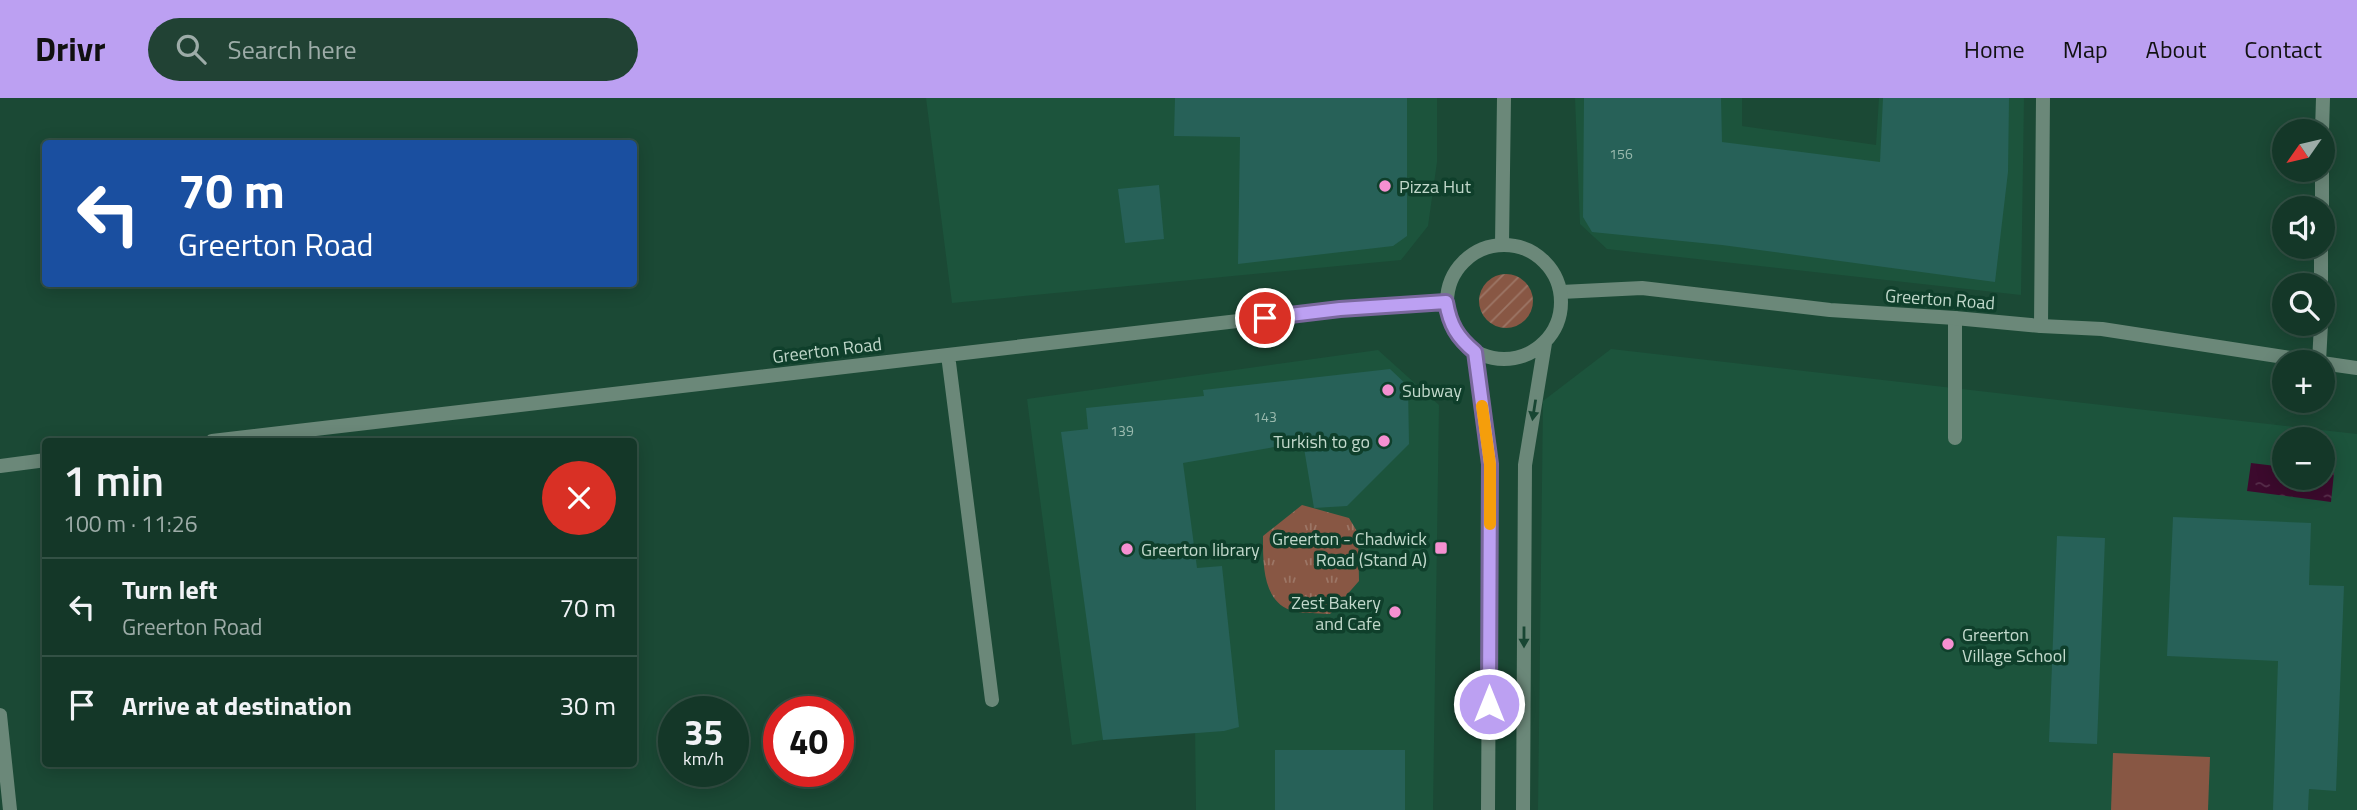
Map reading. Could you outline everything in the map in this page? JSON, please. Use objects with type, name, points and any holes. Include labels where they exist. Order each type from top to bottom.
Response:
[{"type":"street","points":[[1502,244],[1504,98]]},
{"type":"street","points":[[2041,326],[2043,98]]},
{"type":"street","points":[[2322,119],[2323,98]]},
{"type":"street","points":[[1502,244],[1518,246],[1547,263],[1561,292],[1561,311],[1556,328],[1545,343],[1530,354],[1512,360],[1493,359],[1475,352],[1460,339],[1450,322],[1446,302],[1449,285],[1469,256],[1484,248],[1502,244]]},
{"type":"street","name":"Greerton Road","points":[[1561,292],[1642,288],[1830,310],[2102,329],[2272,356]]},
{"type":"street","name":"Greerton Road","points":[[238,438],[1340,309],[1446,302]]},
{"type":"street","points":[[1955,318],[1955,438]]},
{"type":"street","points":[[1523,810],[1525,465],[1545,343]]},
{"type":"street","points":[[1475,352],[1490,464],[1488,810]]},
{"type":"street","points":[[948,355],[992,700]]},
{"type":"street","name":"Greerton Road","points":[[2335,365],[2357,368]]},
{"type":"street","points":[[0,466],[42,461]]},
{"type":"street","points":[[0,715],[9,810]]},
{"type":"shaded area","points":[[926,98],[1437,98],[1437,162],[1428,226],[1401,260],[952,303]]},
{"type":"shaded area","points":[[1575,98],[1742,98],[1742,126],[1876,145],[1879,98],[2024,98],[2021,295],[1607,249],[1580,224]]},
{"type":"shaded area","name":"Greerton Village School","points":[[1611,349],[2296,427],[2272,427],[2272,490],[2335,490],[2335,431],[2357,434],[2357,810],[1538,810],[1543,401]]},
{"type":"shaded area","points":[[1378,350],[1439,405],[1433,810],[1196,810],[1195,725],[1072,745],[1027,399]]},
{"type":"green space","points":[[1506,274],[1525,282],[1533,301],[1525,320],[1506,328],[1487,320],[1479,301],[1487,282]]},
{"type":"green space","points":[[1302,505],[1349,518],[1358,533],[1359,581],[1330,614],[1290,610],[1274,598],[1266,579],[1263,536]]},
{"type":"green space","points":[[2113,753],[2210,757],[2208,810],[2111,810]]},
{"type":"water","points":[[2251,463],[2272,466],[2272,490],[2332,490],[2331,502],[2247,491]]},
{"type":"building","points":[[1175,98],[1407,98],[1407,236],[1393,246],[1238,264],[1240,137],[1174,136]]},
{"type":"building","points":[[1584,98],[1721,98],[1722,142],[1880,162],[1883,98],[2009,98],[2008,172],[1995,282],[1722,245],[1592,232],[1583,217]]},
{"type":"building","points":[[1159,185],[1164,239],[1125,243],[1118,189]]},
{"type":"building","points":[[1390,369],[1408,386],[1409,444],[1347,506],[1314,508],[1303,442],[1183,463],[1197,568],[1222,566],[1239,727],[1224,731],[1103,740],[1061,432],[1088,429],[1086,408],[1204,396],[1203,390]]},
{"type":"building","points":[[2173,517],[2311,523],[2309,585],[2344,586],[2336,791],[2309,789],[2308,810],[2273,810],[2278,661],[2167,656]]},
{"type":"building","points":[[2057,536],[2105,538],[2097,744],[2049,742]]},
{"type":"building","points":[[1275,750],[1405,750],[1405,810],[1275,810]]},
{"type":"slow traffic","points":[[1482,406],[1490,464],[1490,524]]},
{"type":"place","name":"Pizza Hut","points":[[1385,186]]},
{"type":"place","name":"Subway","points":[[1388,390]]},
{"type":"place","name":"Turkish to go","points":[[1384,441]]},
{"type":"place","name":"Greerton - Chadwick Road (Stand A)","points":[[1441,548]]},
{"type":"place","name":"Greerton library","points":[[1127,549]]},
{"type":"place","name":"Zest Bakery and Cafe","points":[[1395,612]]},
{"type":"place","name":"Greerton Village School","points":[[1948,644]]},
{"type":"route","points":[[1265,318],[1340,309],[1446,302],[1450,322],[1460,339],[1475,352],[1490,464],[1489,704]]}]
